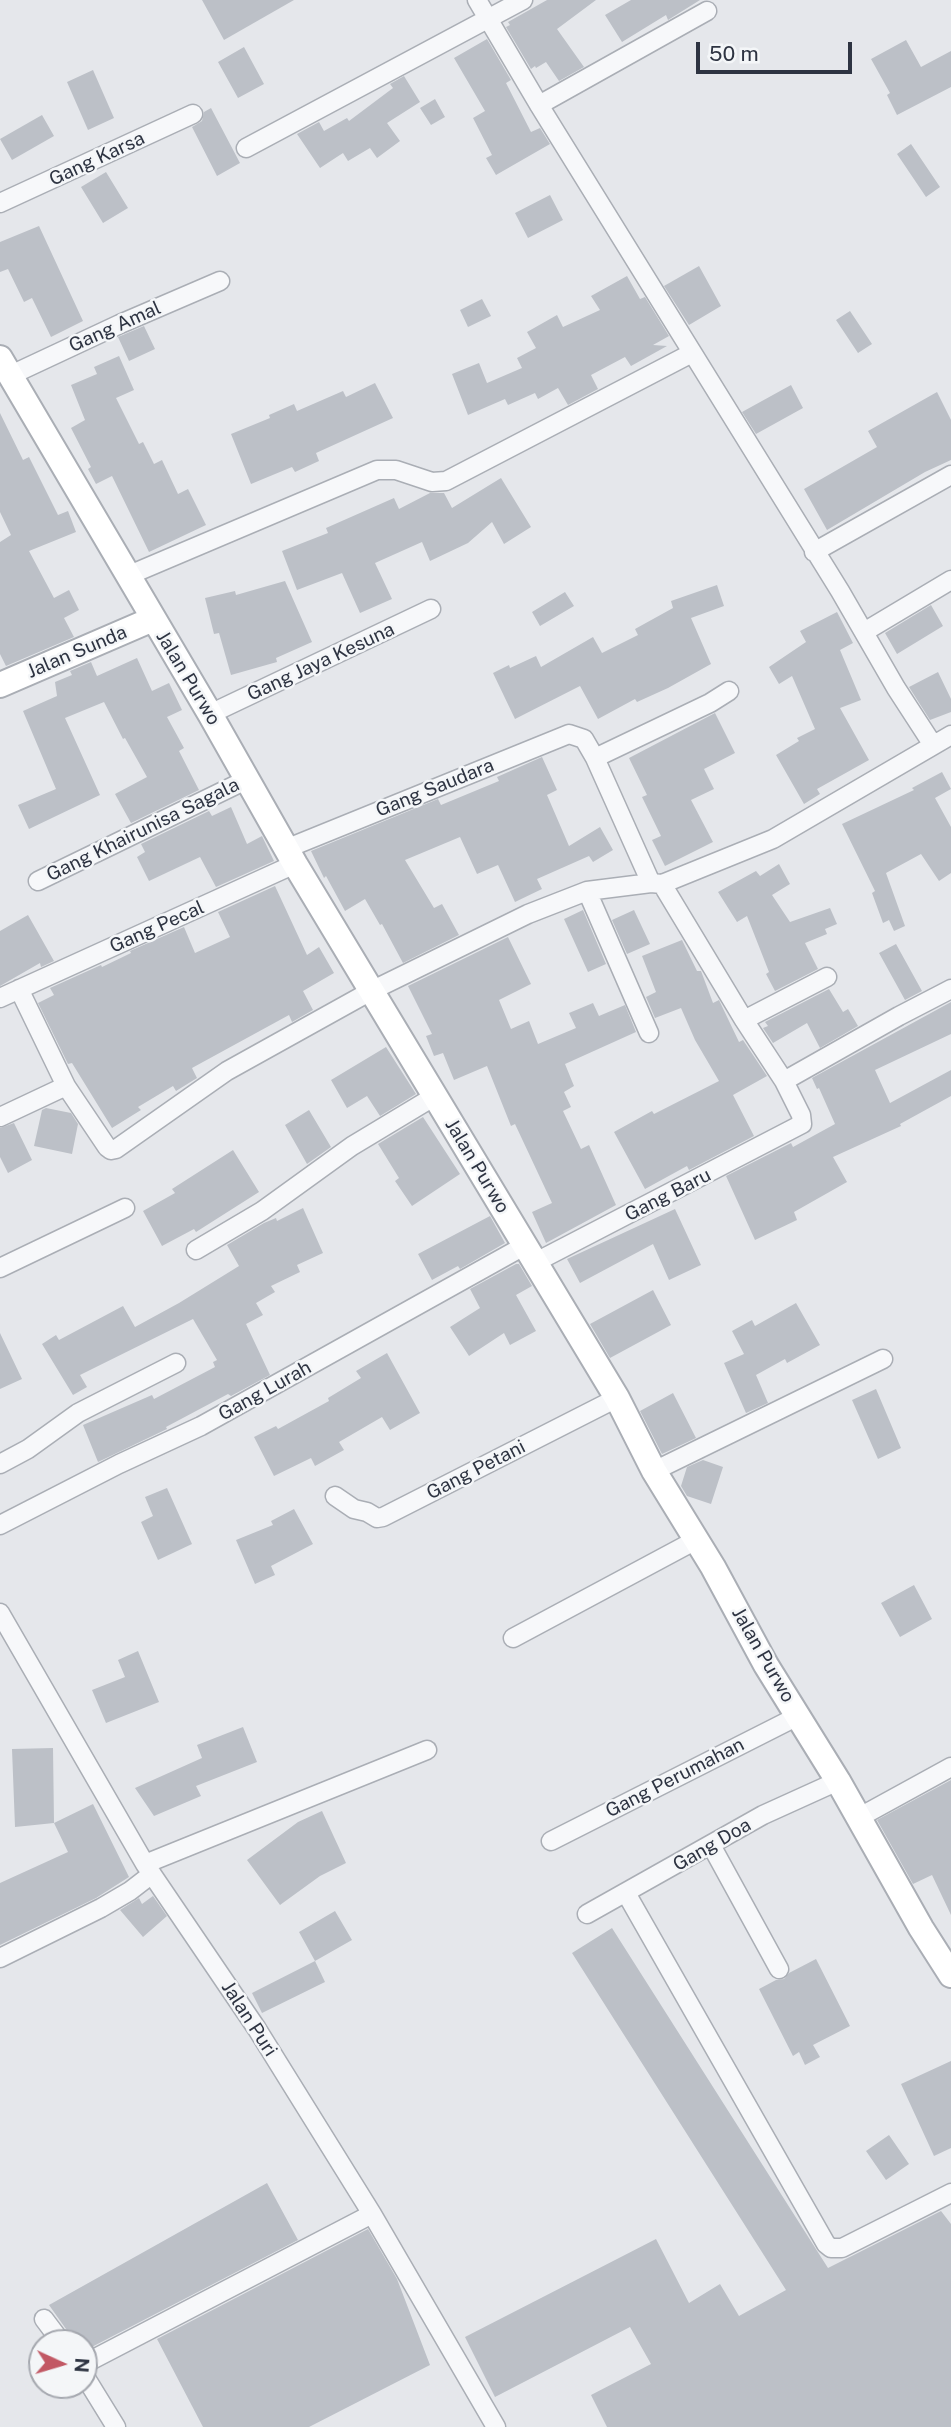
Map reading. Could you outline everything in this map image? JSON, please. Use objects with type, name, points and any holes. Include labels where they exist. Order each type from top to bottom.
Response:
[{"type":"street","points":[[477,0],[933,745]]},
{"type":"street","points":[[246,148],[523,0]]},
{"type":"street","points":[[539,105],[707,11]]},
{"type":"street","name":"Gang Karsa","points":[[0,203],[193,114]]},
{"type":"street","name":"Gang Amal","points":[[5,366],[120,324],[220,281]]},
{"type":"street","points":[[127,576],[377,470],[396,470],[432,482],[446,481],[692,353]]},
{"type":"street","name":"Jalan Purwo","points":[[5,366],[371,991],[617,1398],[654,1471],[951,1975]]},
{"type":"street","points":[[814,552],[951,475]]},
{"type":"street","points":[[864,632],[951,580]]},
{"type":"street","name":"Gang Jaya Kesuna","points":[[210,714],[431,609]]},
{"type":"street","name":"Jalan Sunda","points":[[0,685],[153,619]]},
{"type":"street","points":[[729,691],[710,703],[595,758],[656,883],[785,1081],[951,989]]},
{"type":"street","name":"Gang Saudara","points":[[292,856],[569,734],[584,739],[595,758]]},
{"type":"street","points":[[19,989],[66,1086],[107,1147],[116,1149],[227,1071],[371,991],[528,914],[587,891],[656,883],[773,839],[951,735]]},
{"type":"street","name":"Gang Khairunisa Sagala","points":[[38,881],[248,779]]},
{"type":"street","name":"Gang Pecal","points":[[0,998],[292,856]]},
{"type":"street","points":[[587,891],[649,1033]]},
{"type":"street","points":[[744,1020],[827,976]]},
{"type":"street","name":"Gang Baru","points":[[529,1255],[801,1127],[802,1115],[785,1081]]},
{"type":"street","points":[[0,1116],[66,1086]]},
{"type":"street","points":[[196,1250],[262,1212],[352,1146],[435,1096]]},
{"type":"street","points":[[0,1268],[125,1209]]},
{"type":"street","name":"Gang Lurah","points":[[0,1525],[119,1464],[201,1426],[529,1255]]},
{"type":"street","points":[[654,1471],[883,1359]]},
{"type":"street","points":[[0,1464],[28,1449],[78,1413],[176,1363]]},
{"type":"street","name":"Gang Petani","points":[[335,1496],[354,1509],[377,1518],[383,1517],[617,1398]]},
{"type":"street","points":[[513,1638],[696,1540]]},
{"type":"street","name":"Jalan Puri","points":[[0,1613],[149,1869],[257,2028],[372,2214],[496,2427]]},
{"type":"street","name":"Gang Perumahan","points":[[551,1841],[798,1716]]},
{"type":"street","points":[[0,1958],[130,1891],[149,1869],[427,1750]]},
{"type":"street","points":[[858,1818],[951,1767]]},
{"type":"street","name":"Gang Doa","points":[[587,1914],[763,1815],[838,1780]]},
{"type":"street","points":[[711,1845],[779,1969]]},
{"type":"street","points":[[626,1893],[826,2244],[831,2248],[842,2248],[951,2193]]},
{"type":"street","points":[[98,2357],[372,2214]]},
{"type":"street","points":[[44,2319],[52,2329]]},
{"type":"street","points":[[98,2398],[116,2427]]},
{"type":"building","points":[[202,0],[294,0],[224,40]]},
{"type":"building","points":[[547,0],[596,0],[557,29],[584,67],[559,81],[546,62],[531,69],[506,27],[510,25],[508,22]]},
{"type":"building","points":[[631,0],[700,0],[668,20],[666,15],[622,42],[605,15]]},
{"type":"building","points":[[487,39],[511,80],[506,83],[531,132],[540,128],[550,144],[496,175],[486,158],[492,155],[473,118],[485,111],[454,58]]},
{"type":"building","points":[[906,40],[921,67],[951,51],[951,87],[897,115],[887,95],[890,93],[871,59]]},
{"type":"building","points":[[244,47],[264,84],[238,98],[218,62]]},
{"type":"building","points":[[93,70],[114,118],[88,130],[67,82]]},
{"type":"building","points":[[404,76],[420,102],[387,123],[400,141],[377,158],[370,148],[348,161],[343,153],[320,168],[297,134],[319,122],[324,131],[347,118],[349,121],[393,88],[390,84]]},
{"type":"building","points":[[435,99],[445,117],[431,125],[420,108]]},
{"type":"building","points":[[211,108],[240,163],[217,176],[192,127],[202,121],[204,112]]},
{"type":"building","points":[[42,115],[54,136],[12,160],[0,139]]},
{"type":"building","points":[[911,144],[940,187],[926,197],[897,154]]},
{"type":"building","points":[[106,172],[128,208],[103,223],[81,187]]},
{"type":"building","points":[[550,195],[563,220],[528,238],[515,213]]},
{"type":"building","points":[[39,226],[83,321],[51,337],[32,298],[24,302],[8,269],[0,272],[0,242]]},
{"type":"building","points":[[699,266],[721,306],[689,325],[664,286]]},
{"type":"building","points":[[627,276],[640,299],[645,297],[669,336],[653,345],[667,346],[631,366],[625,357],[591,375],[598,389],[568,405],[558,388],[538,399],[535,393],[508,405],[505,399],[468,415],[452,374],[479,363],[487,383],[522,368],[517,358],[536,348],[527,332],[557,315],[563,327],[600,310],[591,296]]},
{"type":"building","points":[[482,299],[491,316],[468,327],[460,310]]},
{"type":"building","points":[[850,311],[872,344],[858,353],[836,320]]},
{"type":"building","points":[[144,326],[155,349],[129,361],[118,337]]},
{"type":"building","points":[[119,356],[134,390],[116,398],[139,444],[143,442],[154,464],[162,460],[178,494],[188,489],[206,525],[149,552],[112,476],[96,484],[88,469],[91,467],[71,428],[85,420],[71,385],[97,374],[94,367]]},
{"type":"building","points":[[375,383],[393,418],[316,453],[319,461],[295,472],[292,467],[251,484],[231,434],[270,418],[269,415],[294,404],[297,411],[343,391],[346,397]]},
{"type":"building","points":[[791,385],[803,408],[756,434],[742,412]]},
{"type":"building","points":[[937,392],[951,420],[951,460],[925,472],[827,530],[804,489],[877,447],[868,431]]},
{"type":"building","points":[[0,413],[23,460],[29,457],[58,515],[68,511],[76,532],[29,551],[54,598],[69,590],[79,610],[64,618],[74,637],[6,666],[0,654],[0,542],[11,535],[0,512]]},
{"type":"building","points":[[501,478],[531,527],[504,544],[492,522],[468,543],[430,561],[422,542],[375,563],[392,599],[360,613],[342,573],[297,590],[282,551],[328,533],[326,528],[394,498],[399,509],[430,493],[444,493],[452,508]]},
{"type":"building","points":[[285,581],[312,642],[276,658],[277,662],[231,675],[219,633],[214,634],[205,598],[235,591],[236,595]]},
{"type":"building","points":[[717,585],[724,606],[691,618],[711,664],[668,688],[637,702],[635,699],[598,719],[580,686],[515,719],[493,673],[536,656],[541,667],[593,637],[602,653],[638,635],[635,629],[673,608],[671,601]]},
{"type":"building","points":[[565,592],[574,606],[540,626],[532,612]]},
{"type":"building","points":[[931,605],[943,626],[897,654],[885,633]]},
{"type":"building","points":[[837,612],[853,643],[840,650],[861,700],[840,708],[869,760],[817,789],[820,794],[804,804],[776,755],[799,741],[797,738],[815,729],[792,676],[779,684],[769,667],[806,642],[800,631]]},
{"type":"building","points":[[137,658],[152,691],[169,683],[182,710],[167,717],[184,748],[179,751],[199,790],[131,823],[115,794],[147,777],[104,702],[65,718],[100,795],[29,829],[18,805],[56,789],[23,711],[57,696],[55,682],[72,675],[70,671],[91,662],[97,676]]},
{"type":"building","points":[[938,672],[951,699],[951,712],[930,720],[909,687]]},
{"type":"building","points":[[715,713],[735,753],[704,769],[714,789],[691,800],[713,842],[665,866],[652,840],[661,836],[642,797],[647,795],[629,758]]},
{"type":"building","points":[[542,757],[557,790],[547,795],[569,846],[600,827],[613,850],[593,862],[589,856],[537,879],[542,889],[515,902],[498,865],[477,874],[460,837],[405,860],[434,908],[442,904],[459,935],[403,963],[365,899],[345,911],[311,851],[438,799],[441,805],[499,781],[497,777]]},
{"type":"building","points":[[942,772],[951,789],[935,798],[951,827],[951,873],[939,881],[921,854],[886,873],[905,926],[894,931],[889,920],[883,923],[872,893],[875,891],[842,824],[914,790],[912,788]]},
{"type":"building","points":[[231,807],[247,844],[262,836],[274,861],[216,887],[200,857],[149,881],[137,857],[145,852],[141,844],[209,811],[212,816]]},
{"type":"building","points":[[779,864],[790,884],[772,895],[790,922],[830,908],[837,924],[825,929],[827,934],[805,943],[818,969],[775,991],[766,974],[769,972],[747,916],[737,922],[718,892],[756,871],[760,876]]},
{"type":"building","points":[[275,886],[307,955],[319,947],[334,973],[303,991],[313,1010],[292,1022],[289,1015],[192,1068],[197,1078],[176,1091],[173,1086],[138,1107],[141,1110],[112,1128],[72,1063],[68,1064],[38,1003],[54,995],[50,988],[101,965],[102,967],[131,953],[130,951],[184,927],[195,953],[230,937],[218,912]]},
{"type":"building","points":[[583,910],[606,964],[588,972],[564,919]]},
{"type":"building","points":[[634,910],[650,944],[627,954],[612,920]]},
{"type":"building","points":[[28,915],[54,961],[41,967],[40,963],[0,986],[0,931]]},
{"type":"building","points":[[508,937],[531,984],[499,1000],[511,1029],[529,1021],[538,1044],[576,1028],[569,1013],[593,1003],[599,1016],[625,1005],[636,1032],[565,1064],[574,1086],[564,1092],[571,1107],[563,1111],[581,1149],[589,1145],[616,1205],[546,1243],[532,1212],[552,1203],[515,1124],[511,1126],[487,1066],[454,1080],[443,1053],[434,1056],[426,1036],[432,1034],[408,986]]},
{"type":"building","points":[[682,940],[697,971],[701,971],[713,1003],[719,1000],[739,1042],[743,1040],[767,1076],[733,1095],[754,1136],[689,1170],[687,1166],[645,1189],[614,1132],[652,1111],[654,1114],[719,1081],[695,1040],[681,1008],[655,1018],[646,997],[656,992],[642,956]]},
{"type":"building","points":[[896,944],[922,991],[905,1000],[879,953]]},
{"type":"building","points":[[829,989],[843,1012],[848,1009],[858,1026],[820,1048],[807,1023],[773,1043],[763,1028],[768,1026],[765,1022]]},
{"type":"building","points":[[951,1002],[951,1034],[875,1070],[890,1103],[951,1070],[951,1096],[900,1124],[901,1126],[833,1157],[847,1182],[794,1212],[797,1220],[755,1240],[726,1176],[791,1143],[793,1147],[835,1124],[812,1078]]},
{"type":"building","points":[[386,1047],[416,1094],[380,1116],[367,1096],[347,1108],[331,1080]]},
{"type":"building","points":[[46,1108],[71,1113],[78,1124],[72,1154],[34,1146],[42,1110]]},
{"type":"building","points":[[309,1110],[331,1147],[307,1164],[285,1125]]},
{"type":"building","points":[[423,1117],[460,1174],[412,1206],[395,1181],[399,1178],[378,1144]]},
{"type":"building","points":[[14,1123],[32,1160],[8,1173],[0,1157],[0,1128]]},
{"type":"building","points":[[233,1150],[259,1192],[196,1232],[194,1229],[162,1246],[143,1211],[175,1193],[172,1189]]},
{"type":"building","points":[[303,1208],[323,1253],[297,1265],[300,1272],[271,1286],[275,1292],[256,1303],[263,1315],[246,1324],[270,1375],[98,1462],[83,1425],[152,1395],[154,1399],[215,1367],[213,1362],[217,1360],[193,1319],[80,1375],[87,1387],[73,1395],[42,1344],[56,1335],[59,1340],[123,1306],[135,1327],[239,1266],[227,1245],[264,1223],[276,1218],[277,1221]]},
{"type":"building","points":[[675,1209],[701,1265],[669,1280],[653,1244],[580,1283],[567,1259]]},
{"type":"building","points":[[490,1216],[505,1243],[460,1269],[458,1266],[432,1280],[418,1254]]},
{"type":"building","points":[[519,1264],[532,1286],[516,1295],[536,1331],[510,1345],[504,1333],[469,1356],[450,1327],[480,1308],[470,1289]]},
{"type":"building","points":[[653,1290],[671,1325],[610,1358],[590,1324]]},
{"type":"building","points":[[796,1303],[820,1345],[787,1363],[785,1359],[756,1375],[768,1403],[746,1413],[724,1363],[744,1354],[732,1331],[752,1320],[755,1326]]},
{"type":"building","points":[[0,1333],[22,1379],[0,1389]]},
{"type":"building","points":[[387,1353],[420,1413],[390,1430],[382,1417],[339,1442],[344,1450],[315,1466],[311,1458],[274,1476],[254,1437],[276,1426],[278,1429],[329,1401],[328,1398],[361,1378],[356,1371]]},
{"type":"building","points":[[876,1389],[901,1448],[878,1459],[852,1400]]},
{"type":"building","points":[[673,1393],[696,1438],[662,1454],[640,1411]]},
{"type":"building","points":[[703,1460],[723,1467],[711,1504],[687,1496],[681,1486],[687,1467]]},
{"type":"building","points":[[167,1488],[192,1544],[158,1560],[141,1522],[153,1516],[145,1497]]},
{"type":"building","points":[[294,1509],[313,1544],[271,1566],[275,1575],[255,1584],[236,1540],[273,1525],[271,1521]]},
{"type":"building","points":[[914,1585],[932,1619],[900,1637],[881,1603]]},
{"type":"building","points":[[138,1651],[159,1702],[106,1723],[92,1690],[125,1677],[118,1660]]},
{"type":"building","points":[[243,1727],[257,1762],[196,1786],[201,1796],[154,1816],[135,1788],[202,1758],[197,1745]]},
{"type":"building","points":[[53,1748],[54,1823],[15,1827],[12,1749]]},
{"type":"building","points":[[951,1780],[951,1915],[932,1875],[913,1884],[877,1820]]},
{"type":"building","points":[[93,1804],[129,1877],[96,1898],[0,1945],[0,1883],[68,1852],[54,1823]]},
{"type":"building","points":[[322,1811],[346,1863],[320,1876],[280,1905],[247,1860],[298,1822]]},
{"type":"building","points":[[153,1896],[167,1916],[143,1937],[120,1910],[139,1898],[142,1904]]},
{"type":"building","points":[[335,1911],[352,1940],[315,1961],[299,1932]]},
{"type":"building","points":[[612,1928],[828,2268],[941,2211],[951,2224],[951,2427],[607,2427],[591,2395],[651,2364],[630,2327],[495,2397],[465,2337],[656,2239],[689,2303],[720,2284],[739,2316],[786,2290],[572,1953]]},
{"type":"building","points":[[816,1959],[850,2026],[813,2045],[820,2057],[805,2065],[799,2052],[793,2056],[759,1989],[784,1979],[789,1973]]},
{"type":"building","points":[[315,1961],[325,1982],[262,2013],[252,1993]]},
{"type":"building","points":[[951,2061],[951,2148],[934,2156],[901,2084]]},
{"type":"building","points":[[889,2135],[909,2164],[886,2180],[866,2151]]},
{"type":"building","points":[[267,2183],[298,2240],[98,2344],[98,2329],[66,2329],[49,2305]]},
{"type":"building","points":[[368,2229],[397,2279],[430,2365],[309,2427],[203,2427],[157,2339]]}]
